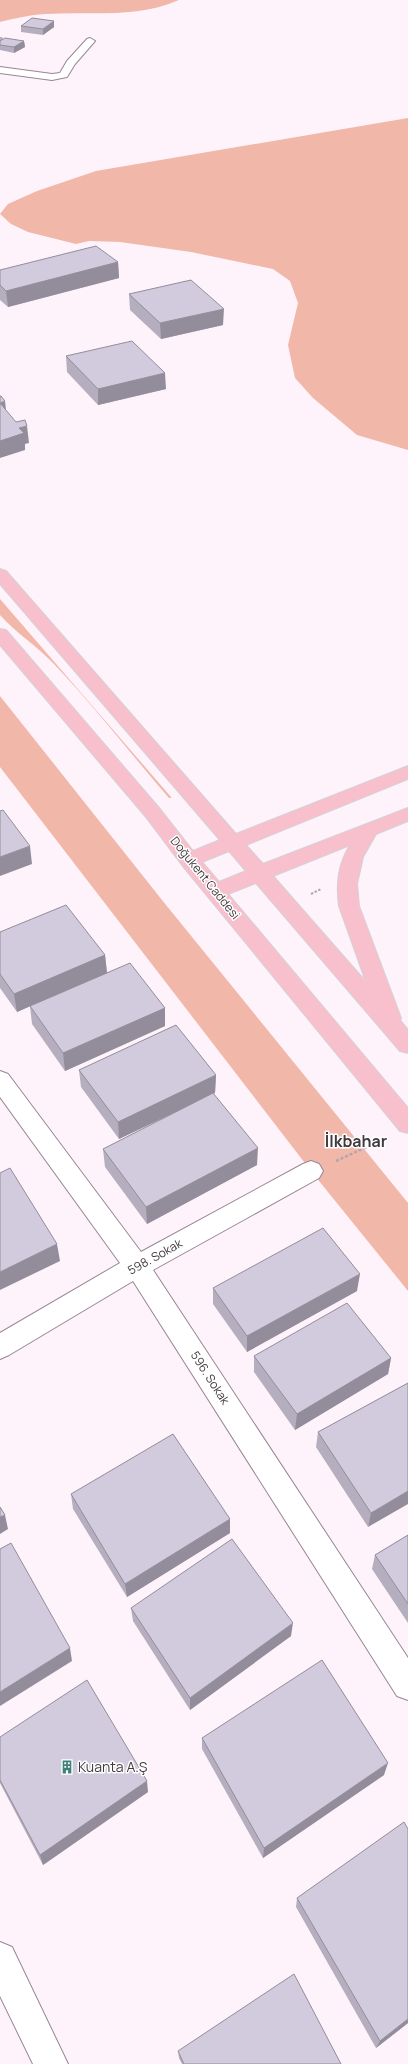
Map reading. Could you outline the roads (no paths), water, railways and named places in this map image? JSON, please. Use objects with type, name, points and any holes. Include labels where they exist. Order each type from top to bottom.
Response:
[{"type":"main road","points":[[0,574],[401,1038]]},
{"type":"main road","name":"Doğukent Caddesi","points":[[0,634],[153,813],[189,860],[408,1124]]},
{"type":"main road","points":[[189,860],[408,772]]},
{"type":"main road","points":[[216,891],[408,814]]},
{"type":"main road","points":[[369,830],[355,851],[348,871],[346,891],[349,906],[401,1038]]},
{"type":"street","points":[[0,70],[52,76],[63,75],[68,69],[70,62],[80,56],[90,41]]},
{"type":"street","name":"596. Sokak","points":[[0,1080],[138,1266],[408,1685]]},
{"type":"street","name":"598. Sokak","points":[[0,1346],[138,1266],[311,1171]]},
{"type":"street","points":[[0,1959],[51,2064]]},
{"type":"place","name":"Kuanta A.Ş","points":[[67,1767]]},
{"type":"district","name":"İlkbahar","points":[[356,1141]]}]
